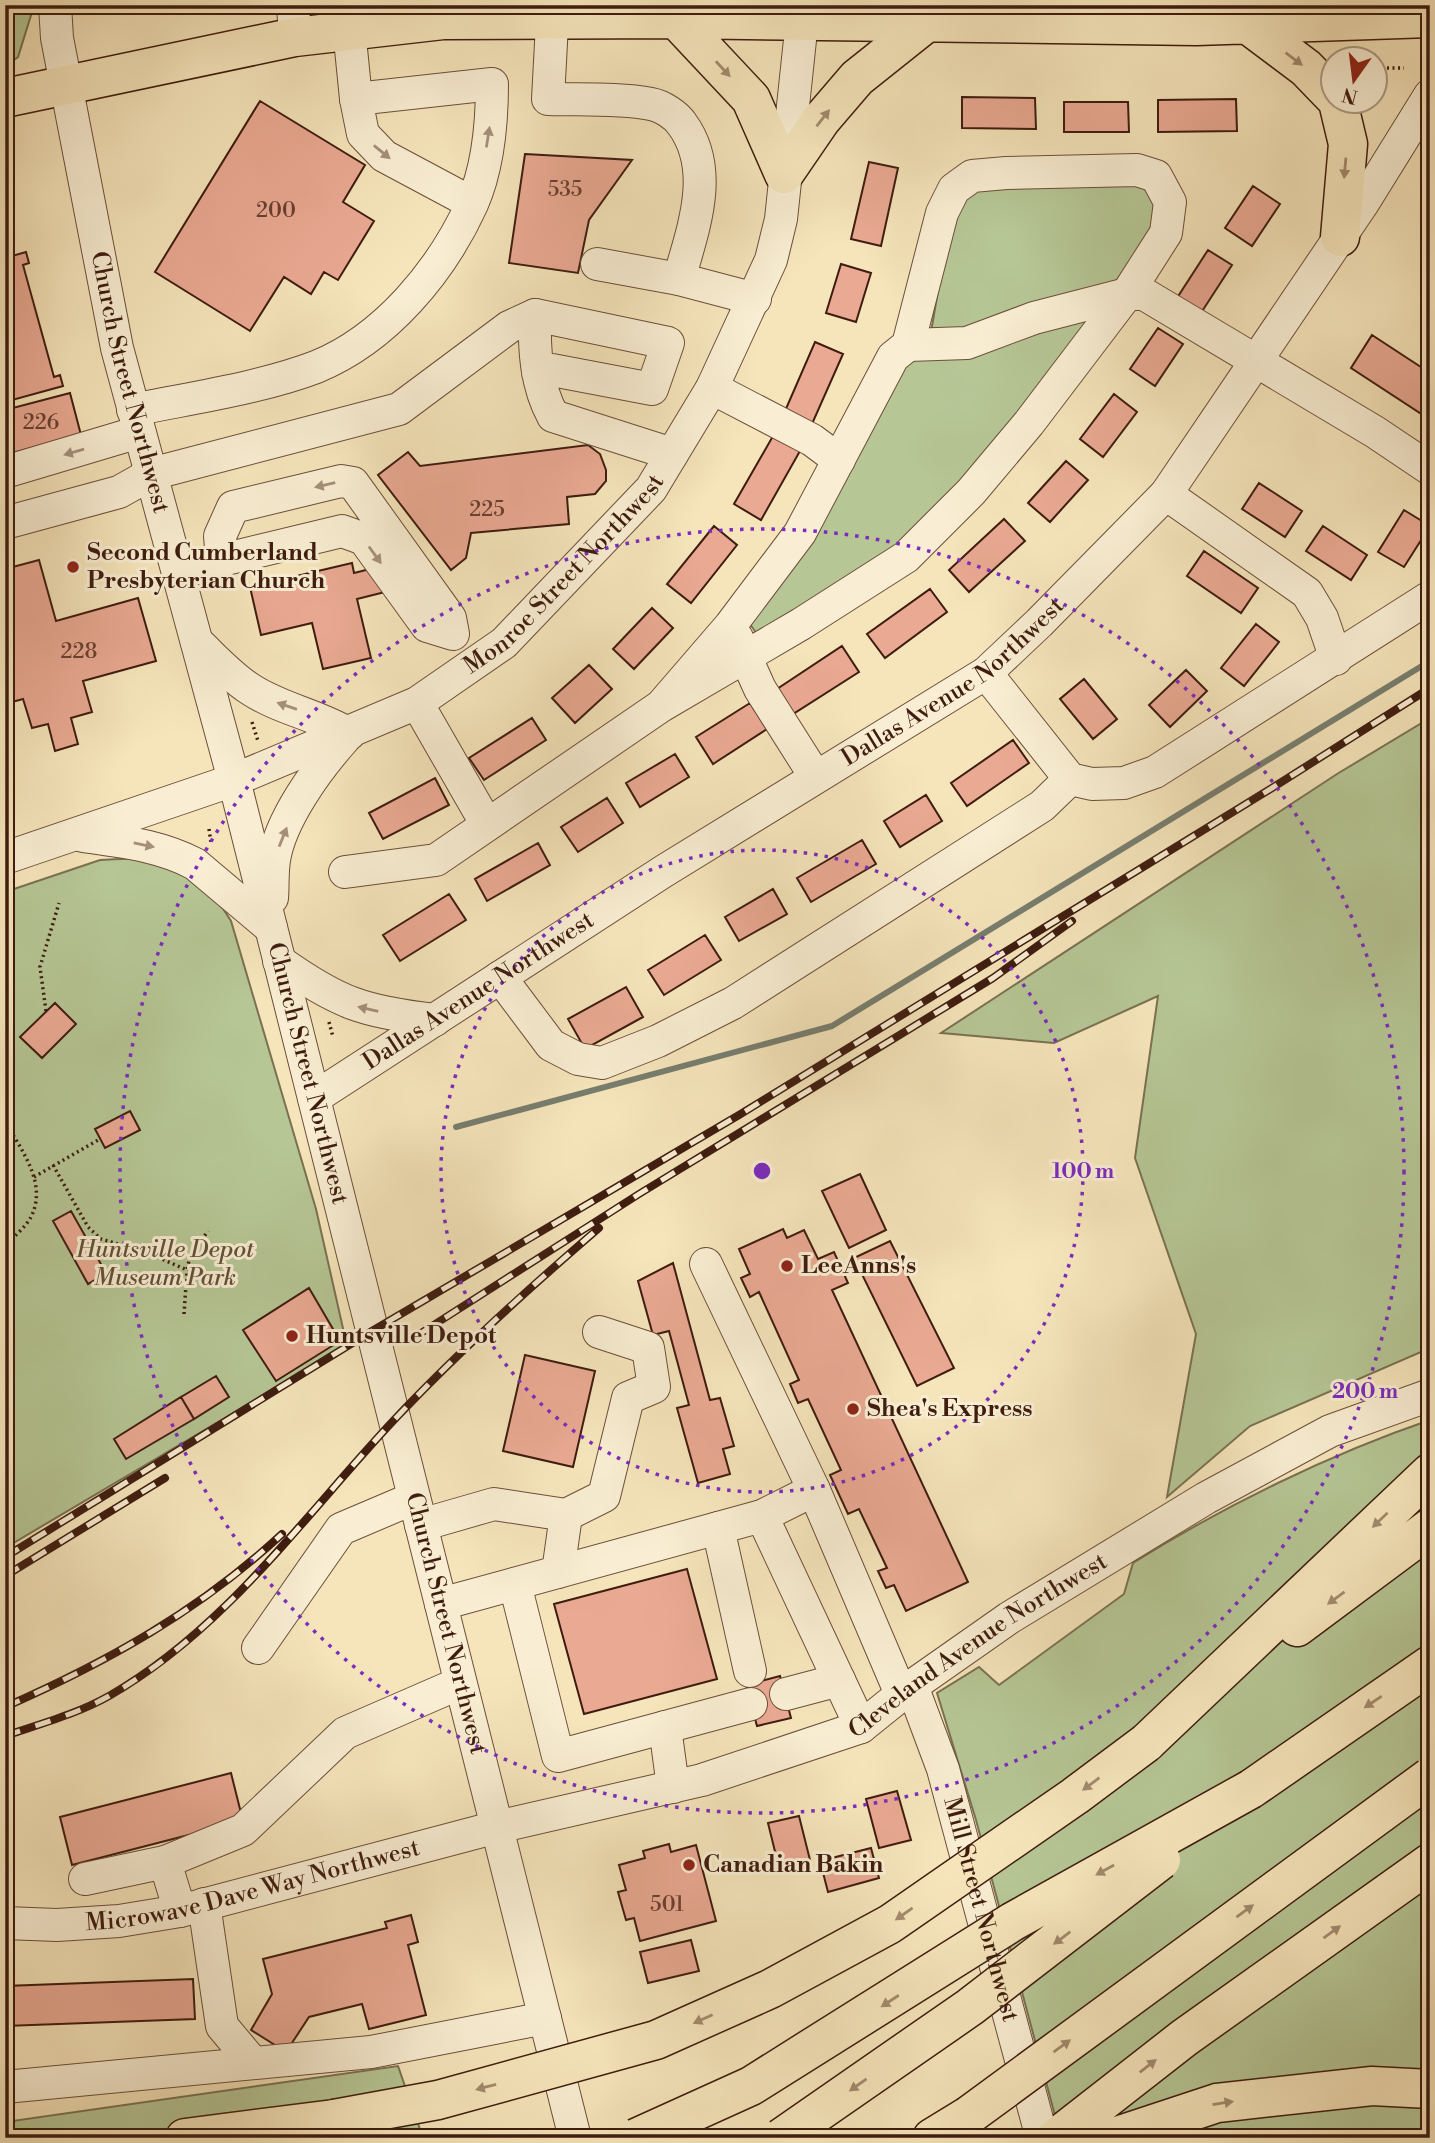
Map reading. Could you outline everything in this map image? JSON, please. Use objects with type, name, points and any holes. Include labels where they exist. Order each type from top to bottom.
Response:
[{"type":"main road","points":[[686,12],[751,99],[784,174]]},
{"type":"main road","points":[[5,98],[66,85],[294,21],[349,29],[406,14],[911,14],[1250,26],[1430,18]]},
{"type":"main road","points":[[784,174],[821,120],[911,14]]},
{"type":"main road","points":[[1250,26],[1306,68],[1320,82]]},
{"type":"main road","points":[[1340,237],[1348,144],[1341,116]]},
{"type":"main road","points":[[1146,1743],[1430,1473]]},
{"type":"main road","points":[[185,2138],[334,2119],[438,2100],[656,2040],[770,1989],[890,1924],[1075,1796],[1430,1528]]},
{"type":"main road","points":[[781,2138],[970,2007],[1251,1789],[1430,1665]]},
{"type":"main road","points":[[932,2138],[954,2127],[1430,1777]]},
{"type":"main road","points":[[636,2138],[751,2086],[1012,1922],[1251,1789]]},
{"type":"main road","points":[[1056,2138],[1184,2038],[1430,1863]]},
{"type":"main road","points":[[1111,2138],[1217,2103],[1372,2086],[1430,2089]]},
{"type":"street","name":"Church Street Northwest","points":[[55,5],[57,38],[117,348],[234,780],[575,2138]]},
{"type":"street","points":[[554,12],[548,99],[653,104],[677,117],[692,138],[700,164],[699,203],[680,279]]},
{"type":"street","name":"Monroe Street Northwest","points":[[5,858],[234,780],[349,734],[417,703],[504,643],[651,489],[712,388],[771,260],[781,219],[801,13]]},
{"type":"street","points":[[349,29],[356,99],[363,134],[384,156],[472,203]]},
{"type":"street","points":[[5,472],[136,421],[220,393],[316,366],[374,333],[407,302],[431,271],[472,203],[483,169],[492,110],[492,84],[356,99]]},
{"type":"street","name":"Dallas Avenue Northwest","points":[[314,1098],[815,776],[986,673],[1039,624],[1166,494],[1340,237],[1430,95]]},
{"type":"street","points":[[345,872],[436,860],[486,823],[661,706],[906,557],[996,462],[1127,294],[1166,233],[1170,202],[1156,176],[1137,170],[972,176],[954,190],[942,213],[908,345]]},
{"type":"street","points":[[597,264],[680,279],[755,299]]},
{"type":"street","points":[[661,706],[730,626],[800,533],[893,357],[908,345],[967,343],[1034,318],[1127,294],[1144,294],[1430,469]]},
{"type":"street","points":[[5,523],[119,492],[151,474],[399,409],[509,327],[535,315],[668,343],[652,389],[552,370],[538,373]]},
{"type":"street","points":[[535,315],[534,357],[553,416],[672,454]]},
{"type":"street","points":[[712,388],[812,440],[839,460]]},
{"type":"street","points":[[222,560],[220,536],[233,506],[341,481],[353,484],[450,618],[453,634],[474,664]]},
{"type":"street","points":[[1166,494],[1307,593],[1322,618],[1336,659]]},
{"type":"street","points":[[178,574],[222,560],[342,531],[374,511]]},
{"type":"street","points":[[342,531],[364,539],[427,626],[453,634]]},
{"type":"street","points":[[986,673],[1070,779],[1093,784],[1124,783],[1155,772],[1430,597]]},
{"type":"street","points":[[730,626],[761,689],[815,776]]},
{"type":"street","points":[[197,641],[250,690],[277,703],[324,719],[349,734],[316,771],[292,814],[274,858],[271,928]]},
{"type":"street","points":[[417,703],[486,823]]},
{"type":"street","points":[[500,977],[551,1045],[578,1059],[602,1063],[658,1041],[733,1003],[1042,806],[1070,779]]},
{"type":"street","points":[[76,835],[149,845],[180,856],[195,864],[271,928]]},
{"type":"street","points":[[279,961],[319,989],[360,1008],[435,1020]]},
{"type":"street","name":"Mill Street Northwest","points":[[706,1264],[943,1769],[1042,2138]]},
{"type":"street","points":[[258,1648],[341,1529],[418,1511],[494,1504],[566,1515],[604,1496],[628,1398],[654,1387],[648,1348],[600,1332]]},
{"type":"street","name":"Cleveland Avenue Northwest","points":[[497,1827],[673,1787],[861,1727],[907,1690],[1009,1618],[1206,1498],[1331,1431],[1430,1395]]},
{"type":"street","points":[[441,1604],[762,1516],[814,1490]]},
{"type":"street","points":[[558,1572],[566,1515]]},
{"type":"street","points":[[762,1516],[861,1727]]},
{"type":"street","points":[[718,1528],[750,1671]]},
{"type":"street","points":[[515,1584],[558,1756],[751,1704]]},
{"type":"street","points":[[786,1694],[839,1680]]},
{"type":"street","points":[[108,1921],[95,1877],[165,1862],[243,1830],[345,1733],[460,1683]]},
{"type":"street","points":[[665,1727],[673,1787]]},
{"type":"street","name":"Microwave Dave Way Northwest","points":[[5,1923],[57,1926],[108,1921],[192,1907],[497,1827]]},
{"type":"street","points":[[165,1862],[192,1907],[222,2026],[253,2063]]},
{"type":"street","points":[[5,2087],[371,2052],[545,2018]]},
{"type":"path","points":[[1390,68],[1404,68]]},
{"type":"path","points":[[46,1011],[40,967],[59,903]]},
{"type":"path","points":[[5,1121],[34,1177],[36,1202],[30,1219],[5,1246]]},
{"type":"path","points":[[34,1177],[100,1139]]},
{"type":"path","points":[[53,1166],[88,1227],[101,1238],[146,1252],[187,1270]]},
{"type":"path","points":[[184,1314],[190,1256],[208,1231]]},
{"type":"green space","points":[[13,5],[32,5],[32,12],[18,57],[5,66],[5,35],[13,33]]},
{"type":"green space","points":[[1137,182],[1152,191],[1158,230],[987,463],[887,561],[759,637],[745,617],[892,378],[931,332],[952,210],[965,189]]},
{"type":"green space","points":[[1430,718],[1430,1336],[1421,1352],[1250,1426],[1167,1497],[1196,1334],[1135,1158],[1158,996],[1054,1043],[941,1033],[1337,774]]},
{"type":"green space","name":"Huntsville Depot Museum Park","points":[[139,859],[170,868],[205,890],[231,921],[316,1209],[347,1346],[5,1548],[5,892],[100,860]]},
{"type":"green space","points":[[1430,1420],[1430,2138],[1061,2138],[976,1820],[937,1693],[979,1667],[999,1685],[1124,1594],[1133,1563],[1167,1542],[1277,1483],[1354,1449]]},
{"type":"green space","points":[[398,2066],[423,2138],[5,2138],[5,2122]]},
{"type":"building","points":[[5,5],[13,5],[13,33],[5,35]]},
{"type":"building","points":[[962,97],[1035,98],[1036,129],[962,128]]},
{"type":"building","points":[[1236,99],[1237,131],[1158,132],[1158,100]]},
{"type":"building","points":[[260,101],[365,165],[343,202],[374,221],[338,280],[324,272],[311,294],[284,277],[250,331],[155,272]]},
{"type":"building","points":[[1064,102],[1128,102],[1129,132],[1064,132]]},
{"type":"building","points":[[525,154],[632,160],[589,220],[578,273],[509,263]]},
{"type":"building","points":[[869,162],[898,168],[881,246],[851,239]]},
{"type":"building","points":[[1253,186],[1280,204],[1252,246],[1225,228]]},
{"type":"building","points":[[1208,250],[1232,265],[1201,313],[1177,298]]},
{"type":"building","points":[[26,252],[29,263],[23,265],[54,377],[60,375],[63,386],[5,402],[5,258]]},
{"type":"building","points":[[841,264],[871,273],[856,322],[826,313]]},
{"type":"building","points":[[1158,328],[1183,344],[1155,386],[1130,369]]},
{"type":"building","points":[[1372,335],[1430,373],[1430,404],[1423,415],[1351,368]]},
{"type":"building","points":[[815,342],[843,354],[812,424],[785,411]]},
{"type":"building","points":[[70,393],[81,435],[5,455],[5,410]]},
{"type":"building","points":[[1114,394],[1137,412],[1103,457],[1080,439]]},
{"type":"building","points":[[773,436],[800,451],[761,520],[734,504]]},
{"type":"building","points":[[588,445],[600,454],[606,470],[606,481],[595,494],[567,497],[569,524],[471,533],[466,558],[451,570],[378,475],[408,452],[420,466]]},
{"type":"building","points":[[1066,461],[1088,480],[1050,522],[1028,503]]},
{"type":"building","points":[[1259,483],[1302,511],[1285,537],[1242,509]]},
{"type":"building","points":[[1404,510],[1430,526],[1404,567],[1378,552]]},
{"type":"building","points":[[1004,519],[1025,541],[969,592],[949,570]]},
{"type":"building","points":[[714,526],[737,545],[691,603],[667,584]]},
{"type":"building","points":[[1323,526],[1367,555],[1351,580],[1306,551]]},
{"type":"building","points":[[1204,551],[1258,588],[1241,613],[1187,576]]},
{"type":"building","points":[[39,560],[56,621],[138,598],[156,661],[83,681],[92,712],[71,718],[78,744],[55,751],[48,724],[32,728],[23,699],[5,704],[5,643],[9,642],[5,629],[5,569]]},
{"type":"building","points":[[352,563],[354,573],[378,567],[385,592],[357,599],[371,658],[323,669],[312,623],[261,635],[250,587]]},
{"type":"building","points":[[930,589],[947,612],[885,658],[867,634]]},
{"type":"building","points":[[652,608],[673,628],[634,669],[613,649]]},
{"type":"building","points":[[1256,624],[1279,642],[1244,686],[1221,668]]},
{"type":"building","points":[[842,646],[859,672],[793,714],[777,689]]},
{"type":"building","points":[[589,665],[612,689],[575,723],[552,698]]},
{"type":"building","points":[[1186,670],[1207,691],[1170,727],[1149,705]]},
{"type":"building","points":[[1084,679],[1117,719],[1093,739],[1060,699]]},
{"type":"building","points":[[750,703],[767,729],[713,764],[696,737]]},
{"type":"building","points":[[532,718],[546,740],[484,780],[469,758]]},
{"type":"building","points":[[1013,740],[1029,763],[967,806],[951,783]]},
{"type":"building","points":[[675,754],[689,777],[640,807],[626,783]]},
{"type":"building","points":[[435,778],[449,805],[383,839],[369,813]]},
{"type":"building","points":[[926,795],[942,821],[900,847],[884,821]]},
{"type":"building","points":[[607,798],[623,823],[578,852],[561,827]]},
{"type":"building","points":[[862,840],[876,864],[811,902],[797,878]]},
{"type":"building","points":[[538,843],[550,865],[487,901],[475,879]]},
{"type":"building","points":[[773,889],[787,914],[739,941],[725,917]]},
{"type":"building","points":[[449,894],[466,920],[400,961],[383,935]]},
{"type":"building","points":[[705,935],[721,960],[664,995],[648,970]]},
{"type":"building","points":[[626,987],[643,1017],[585,1049],[568,1019]]},
{"type":"building","points":[[55,1003],[76,1024],[42,1058],[20,1037]]},
{"type":"building","points":[[130,1111],[140,1130],[105,1148],[95,1129]]},
{"type":"building","points":[[860,1174],[886,1230],[849,1248],[822,1191]]},
{"type":"building","points":[[71,1211],[106,1273],[88,1284],[53,1221]]},
{"type":"building","points":[[783,1229],[787,1238],[804,1230],[818,1259],[834,1252],[848,1283],[832,1290],[968,1582],[906,1611],[894,1585],[886,1588],[878,1571],[887,1568],[859,1509],[848,1514],[830,1475],[841,1470],[808,1399],[798,1403],[790,1384],[799,1380],[759,1292],[750,1297],[741,1278],[750,1274],[739,1249]]},
{"type":"building","points":[[890,1241],[954,1368],[917,1386],[854,1258]]},
{"type":"building","points":[[673,1263],[710,1400],[720,1398],[734,1446],[723,1449],[730,1474],[698,1483],[677,1408],[689,1405],[669,1331],[653,1335],[638,1281]]},
{"type":"building","name":"Huntsville Depot","points":[[309,1288],[340,1341],[276,1381],[243,1330]]},
{"type":"building","points":[[525,1355],[595,1371],[573,1467],[503,1451]]},
{"type":"building","points":[[5,1374],[13,1386],[5,1391]]},
{"type":"building","points":[[216,1376],[229,1397],[194,1419],[181,1397]]},
{"type":"building","points":[[181,1397],[194,1419],[126,1459],[114,1439]]},
{"type":"building","points":[[687,1569],[717,1679],[584,1714],[554,1604]]},
{"type":"building","points":[[780,1676],[791,1718],[757,1726],[746,1685]]},
{"type":"building","points":[[231,1773],[243,1821],[72,1865],[60,1817]]},
{"type":"building","points":[[897,1791],[911,1840],[879,1848],[866,1799]]},
{"type":"building","points":[[799,1816],[811,1864],[780,1872],[768,1823]]},
{"type":"building","points":[[669,1844],[671,1852],[696,1845],[716,1921],[640,1941],[634,1918],[626,1920],[618,1892],[626,1890],[619,1865],[645,1858],[643,1851]]},
{"type":"building","points":[[871,1848],[879,1878],[828,1892],[820,1861]]},
{"type":"building","points":[[411,1915],[418,1942],[408,1945],[426,2015],[369,2029],[362,2004],[309,2017],[286,2052],[251,2030],[272,1994],[263,1959],[387,1928],[385,1922]]},
{"type":"building","points":[[691,1940],[699,1971],[648,1983],[640,1952]]},
{"type":"building","points":[[193,1979],[195,2019],[5,2026],[5,1986]]},
{"type":"waterway","points":[[456,1127],[832,1026],[1430,661]]},
{"type":"railway","points":[[5,1557],[372,1331],[739,1115],[1430,688]]},
{"type":"railway","points":[[418,1335],[639,1194],[993,978],[1072,921]]},
{"type":"railway","points":[[5,1736],[71,1713],[109,1696],[151,1669],[190,1638],[227,1605],[261,1569],[418,1395],[494,1321],[599,1228]]},
{"type":"railway","points":[[5,1576],[165,1478]]},
{"type":"railway","points":[[5,1707],[116,1653],[185,1611],[282,1534]]},
{"type":"place","name":"Second Cumberland Presbyterian Church","points":[[73,567]]},
{"type":"place","name":"LeeAnns's","points":[[787,1266]]},
{"type":"place","name":"Huntsville Depot","points":[[292,1336]]},
{"type":"place","name":"Shea's Express","points":[[853,1409]]},
{"type":"place","name":"Canadian Bakin","points":[[689,1865]]}]
